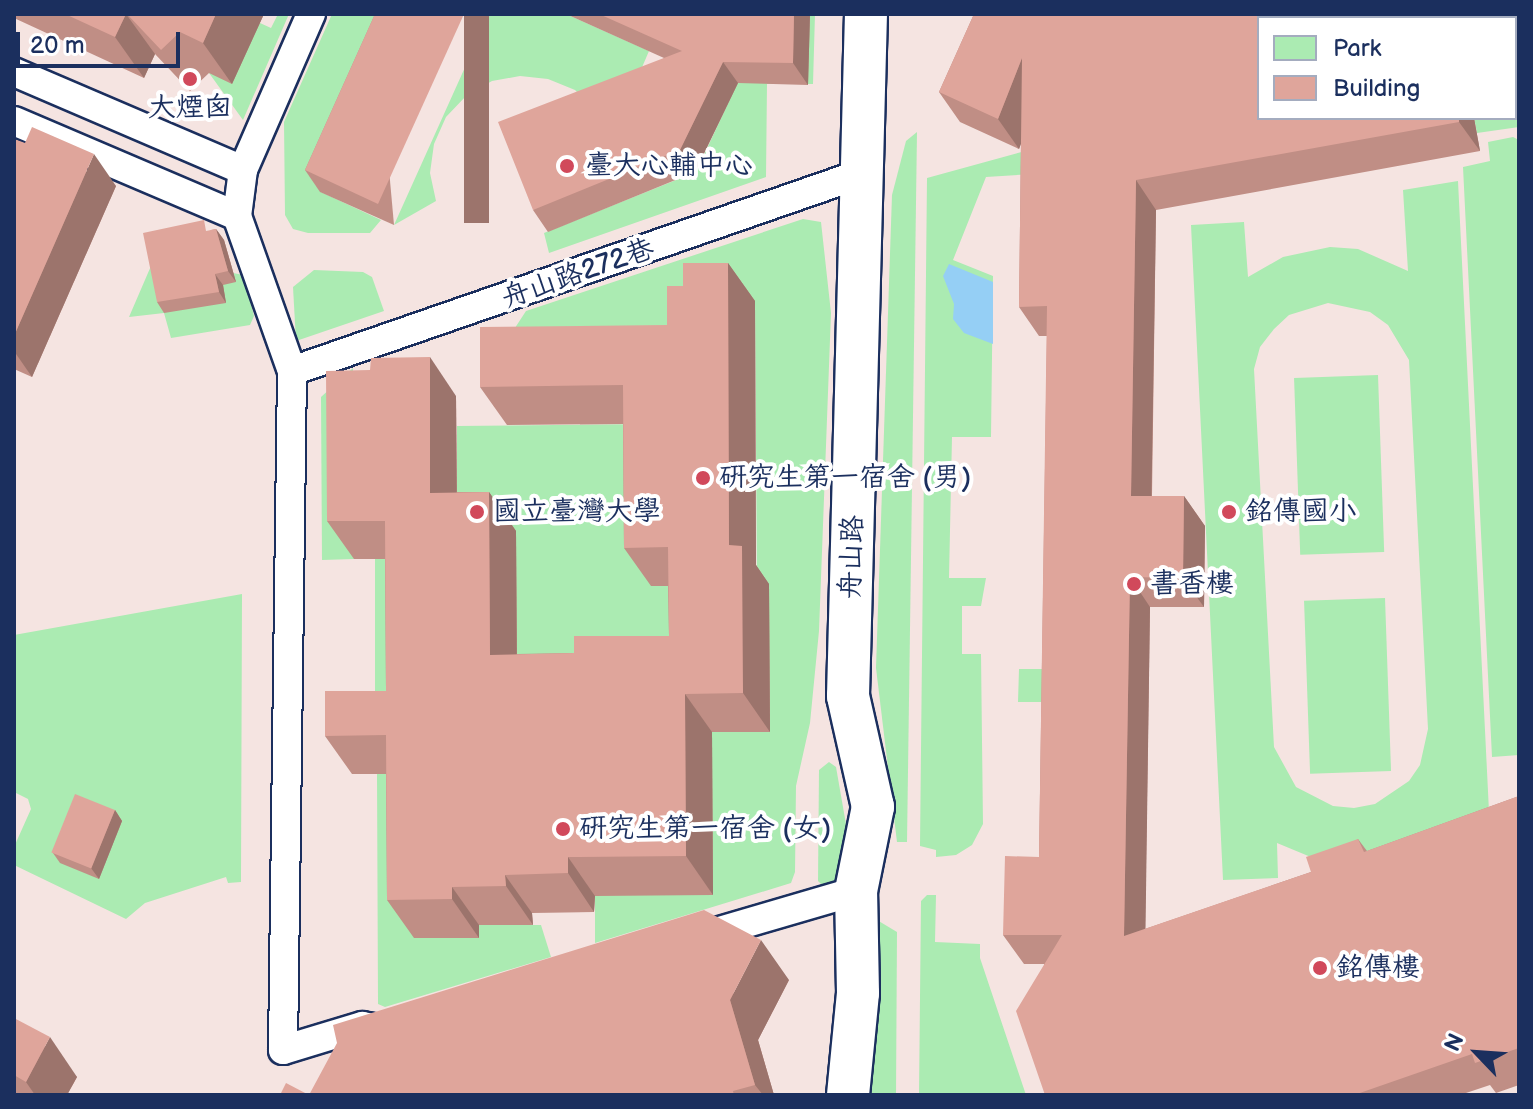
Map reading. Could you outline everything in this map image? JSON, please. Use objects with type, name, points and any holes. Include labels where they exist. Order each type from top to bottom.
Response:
[{"type":"street","name":"舟山路","points":[[848,1095],[858,993],[856,891],[873,807],[848,696],[866,14]]},
{"type":"lane","points":[[311,14],[243,170],[237,216],[292,371],[283,1050],[362,1026],[389,1032],[404,1028]]},
{"type":"lane","points":[[14,72],[243,170]]},
{"type":"lane","points":[[14,121],[237,216]]},
{"type":"lane","name":"舟山路272巷","points":[[292,371],[863,173]]},
{"type":"lane","points":[[675,944],[856,891]]},
{"type":"shaded area","name":"國立臺灣大學","points":[[14,14],[1519,14],[1519,1095],[14,1095]]},
{"type":"green space","points":[[278,14],[289,14],[243,120],[209,73],[260,23],[271,28]]},
{"type":"green space","points":[[332,14],[400,14],[321,192],[381,220],[370,233],[308,233],[293,229],[285,215],[284,122]]},
{"type":"green space","points":[[489,14],[566,14],[649,51],[628,100],[597,112],[575,90],[548,79],[520,76],[492,81],[466,96],[446,117],[434,144],[430,173],[436,201],[394,225]]},
{"type":"green space","points":[[734,14],[815,14],[813,84],[767,84],[766,177],[549,253],[544,233],[696,172],[763,28]]},
{"type":"green space","points":[[1517,83],[1519,127],[1477,133],[1474,120],[1517,120]]},
{"type":"green space","points":[[917,132],[907,842],[897,842],[876,668],[892,195],[906,141]]},
{"type":"green space","points":[[1513,137],[1519,140],[1519,755],[1492,757],[1463,167],[1490,161],[1488,142]]},
{"type":"green space","points":[[1025,151],[1065,172],[986,177],[953,260],[993,276],[991,437],[952,437],[949,578],[986,578],[981,606],[962,606],[962,654],[981,654],[983,824],[972,845],[956,855],[936,857],[936,850],[920,846],[927,178]]},
{"type":"green space","points":[[1458,181],[1490,832],[1318,860],[1277,843],[1278,878],[1223,880],[1191,225],[1244,222],[1248,277],[1283,257],[1330,247],[1358,249],[1408,271],[1403,190]],"holes":[[[1328,303],[1370,312],[1388,325],[1409,360],[1428,729],[1420,765],[1409,781],[1375,804],[1354,808],[1333,806],[1296,787],[1274,747],[1254,369],[1260,347],[1289,315]]]},
{"type":"green space","points":[[803,219],[821,222],[831,313],[819,631],[810,723],[796,786],[795,872],[791,883],[595,943],[595,896],[664,773],[757,584],[755,302],[694,364],[511,334],[526,311]]},
{"type":"green space","points":[[154,259],[244,275],[254,316],[250,325],[171,338],[164,313],[129,317]]},
{"type":"green space","points":[[314,270],[363,272],[372,277],[384,311],[296,341],[293,287]]},
{"type":"green space","points":[[353,368],[354,559],[322,560],[321,397]]},
{"type":"green space","points":[[1378,375],[1384,552],[1300,555],[1294,378]]},
{"type":"green space","points":[[650,424],[695,586],[695,674],[517,693],[457,531],[457,426]]},
{"type":"green space","points":[[375,559],[412,559],[412,730],[375,730]]},
{"type":"green space","points":[[242,594],[241,882],[228,883],[226,877],[145,903],[126,919],[14,865],[14,847],[31,809],[28,799],[14,792],[14,635]]},
{"type":"green space","points":[[1385,598],[1391,771],[1310,774],[1304,601]]},
{"type":"green space","points":[[1019,669],[1043,669],[1062,702],[1018,702]]},
{"type":"green space","points":[[829,762],[836,767],[847,830],[835,883],[823,886],[818,881],[819,770]]},
{"type":"green space","points":[[377,774],[413,774],[414,938],[478,938],[479,925],[541,925],[551,957],[385,1007],[378,1004]]},
{"type":"green space","points":[[927,895],[936,895],[935,942],[980,944],[980,958],[1026,1095],[919,1095],[921,901]]},
{"type":"green space","points":[[877,920],[897,932],[896,1095],[866,1095]]},
{"type":"water","points":[[949,264],[993,282],[993,344],[964,333],[953,319],[954,304],[943,276]]},
{"type":"building","points":[[65,14],[126,14],[115,37]]},
{"type":"building","points":[[127,14],[216,14],[203,43],[180,32],[161,50]]},
{"type":"building","points":[[375,14],[464,14],[378,204],[305,170]]},
{"type":"building","points":[[599,14],[794,14],[793,63],[723,62],[680,150],[533,210],[498,122],[682,51]]},
{"type":"building","points":[[974,14],[1440,14],[1257,16],[1257,120],[1459,122],[1136,180],[1131,496],[1184,496],[1183,578],[1130,577],[1124,936],[1311,872],[1306,857],[1358,839],[1364,852],[1519,796],[1519,1048],[1475,1063],[1472,1054],[1354,1095],[1045,1095],[1016,1011],[1062,935],[1003,935],[1005,856],[1039,857],[1047,306],[1019,307],[1022,58],[998,119],[939,92]]},
{"type":"building","points":[[1448,14],[1519,14],[1519,62],[1517,16]]},
{"type":"building","points":[[32,127],[94,154],[14,336],[14,139],[25,143]]},
{"type":"building","points":[[204,220],[206,231],[216,229],[228,271],[215,274],[219,292],[157,302],[143,233]]},
{"type":"building","points":[[683,263],[728,263],[729,545],[742,546],[743,693],[685,694],[686,856],[568,857],[568,873],[505,875],[506,886],[452,887],[452,899],[387,900],[386,735],[325,736],[325,691],[386,691],[385,521],[327,521],[326,371],[370,370],[371,358],[430,357],[430,493],[489,492],[490,655],[574,653],[574,636],[669,636],[668,547],[624,548],[623,385],[480,387],[480,327],[667,325],[667,286],[683,286]]},
{"type":"building","points":[[75,794],[115,810],[91,869],[51,852]]},
{"type":"building","points":[[704,910],[761,940],[730,1000],[755,1085],[733,1091],[734,1095],[309,1095],[337,1043],[333,1025]]},
{"type":"building","points":[[14,1018],[50,1037],[26,1082],[14,1075]]},
{"type":"building","points":[[286,1083],[309,1095],[280,1095]]},
{"type":"place","name":"大煙囪","points":[[190,79]]},
{"type":"place","name":"臺大心輔中心","points":[[567,166]]},
{"type":"place","name":"研究生第一宿舍 (男)","points":[[703,478]]},
{"type":"place","name":"國立臺灣大學","points":[[477,512]]},
{"type":"place","name":"銘傳國小","points":[[1229,512]]},
{"type":"place","name":"書香樓","points":[[1134,584]]},
{"type":"place","name":"研究生第一宿舍 (女)","points":[[563,829]]},
{"type":"place","name":"銘傳樓","points":[[1320,968]]}]
